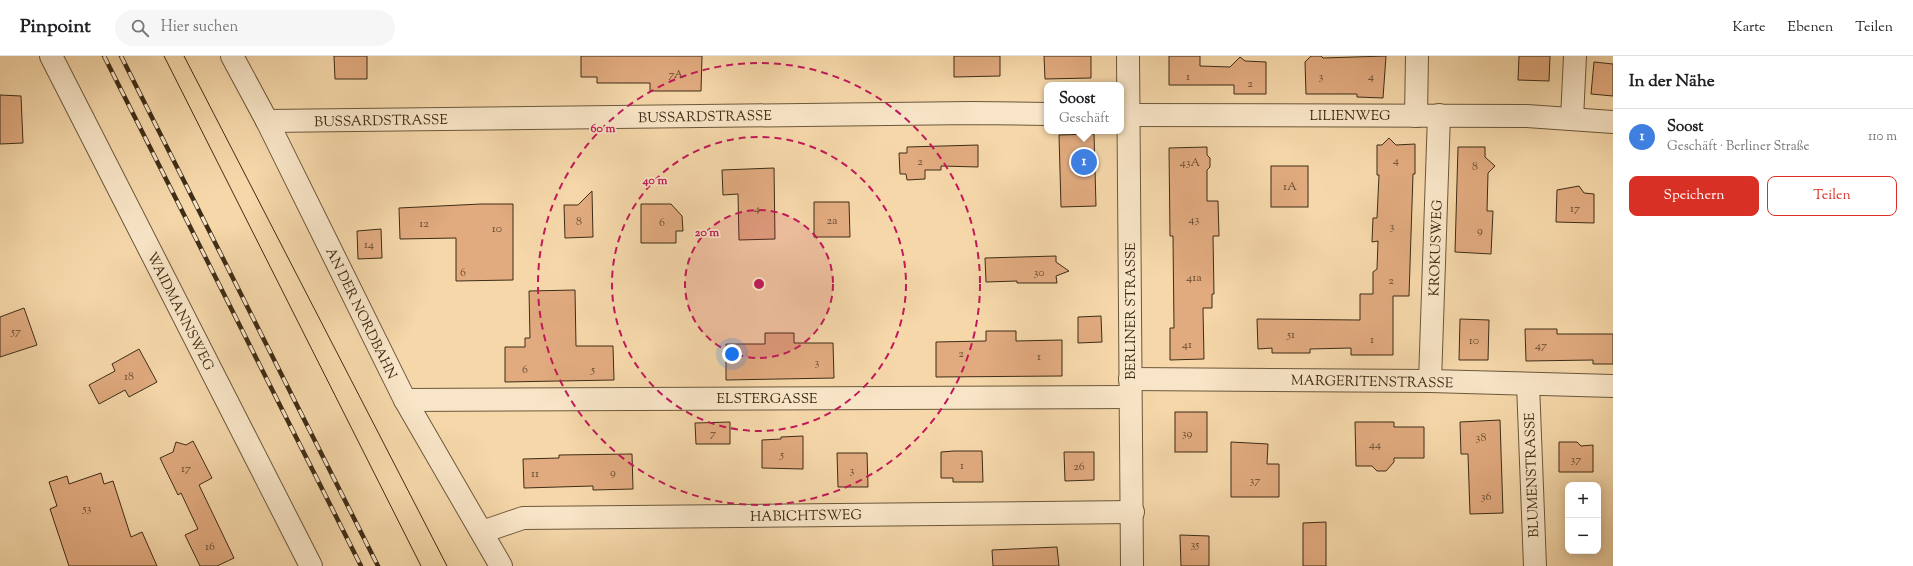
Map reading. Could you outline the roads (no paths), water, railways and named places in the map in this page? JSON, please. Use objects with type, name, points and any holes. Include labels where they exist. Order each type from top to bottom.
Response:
[{"type":"street","name":"WAIDMANNSWEG","points":[[51,56],[311,566]]},
{"type":"street","name":"AN DER NORDBAHN","points":[[232,56],[267,121],[405,400],[501,566]]},
{"type":"street","name":"BERLINER STRASSE","points":[[1128,56],[1125,115],[1133,512],[1132,566]]},
{"type":"street","points":[[1416,116],[1417,56]]},
{"type":"street","points":[[1572,119],[1575,56]]},
{"type":"street","name":"BUSSARDSTRASSE","points":[[267,121],[1044,114]]},
{"type":"street","name":"LILIENWEG","points":[[1125,115],[1527,116],[1613,122]]},
{"type":"street","name":"KROKUSWEG","points":[[1430,381],[1439,115]]},
{"type":"street","name":"MARGERITENSTRASSE","points":[[1130,388],[1430,381],[1613,386]]},
{"type":"street","name":"BLUMENSTRASSE","points":[[1528,384],[1535,566]]},
{"type":"street","name":"ELSTERGASSE","points":[[405,400],[1130,388]]},
{"type":"street","name":"HABICHTSWEG","points":[[482,532],[523,518],[1133,512]]},
{"type":"tram line","points":[[164,56],[421,566]]},
{"type":"tram line","points":[[184,56],[447,566]]},
{"type":"railway","points":[[104,56],[361,566]]},
{"type":"railway","points":[[121,56],[378,566]]},
{"type":"place","name":"Soost","points":[[1084,162]]}]
